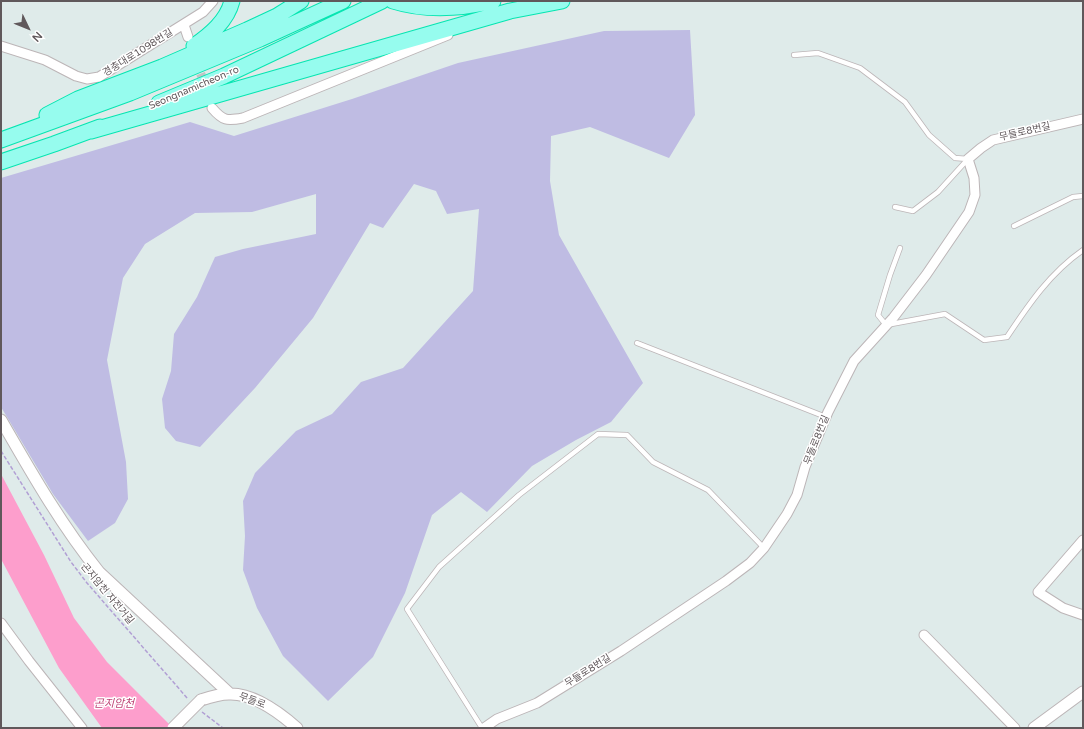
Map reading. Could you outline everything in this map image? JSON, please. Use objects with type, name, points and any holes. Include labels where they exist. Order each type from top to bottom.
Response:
[{"type":"highway","points":[[162,67],[207,38],[220,23],[230,8],[232,1]]},
{"type":"highway","points":[[1,139],[78,99],[162,67],[277,16],[301,1]]},
{"type":"highway","name":"Seongnamicheon-ro","points":[[1,162],[92,131],[224,76],[382,1]]},
{"type":"highway","points":[[393,1],[406,5],[439,8],[465,7],[493,1]]},
{"type":"highway","points":[[92,131],[510,11],[562,1]]},
{"type":"highway","name":"Seongnamicheon-ro","points":[[1,139],[137,90],[260,39],[338,4]]},
{"type":"street","name":"경충대로1098번길","points":[[1,46],[45,60],[76,76],[87,79],[99,77],[184,25],[203,12],[213,1]]},
{"type":"street","points":[[212,108],[219,117],[230,120],[243,118],[510,11]]},
{"type":"street","points":[[184,25],[188,37]]},
{"type":"street","name":"무들로8번길","points":[[483,728],[497,719],[537,703],[621,651],[726,581],[750,563],[764,548],[787,514],[797,495],[805,467],[826,417],[854,361],[886,325],[926,275],[969,212],[975,195],[974,178],[968,159],[981,148],[994,140],[1083,119]]},
{"type":"street","points":[[1,420],[36,480],[84,554],[99,572],[230,694]]},
{"type":"street","points":[[1083,540],[1038,592],[1063,608],[1083,615]]},
{"type":"street","points":[[1,623],[82,728]]},
{"type":"street","points":[[924,635],[1015,728]]},
{"type":"street","points":[[1034,728],[1083,692]]},
{"type":"street","name":"무들로","points":[[200,705],[214,696],[230,694],[249,698],[267,706],[298,728]]},
{"type":"street","points":[[173,728],[200,705]]},
{"type":"lane","points":[[794,55],[818,54],[860,68],[905,102],[929,135],[955,158],[968,159]]},
{"type":"lane","points":[[895,207],[913,211],[938,192],[968,159]]},
{"type":"lane","points":[[1014,226],[1073,197],[1083,196]]},
{"type":"lane","points":[[900,248],[878,315],[886,325],[945,314],[984,340],[1007,337],[1036,295],[1068,260],[1083,250]]},
{"type":"lane","points":[[637,343],[826,417]]},
{"type":"lane","points":[[483,728],[407,609],[439,567],[519,495],[598,434],[627,435],[654,462],[708,490],[764,548]]},
{"type":"path","name":"곤지암천 자전거길","points":[[1,451],[87,583],[189,700]]},
{"type":"path","points":[[200,705],[209,718],[223,728]]},
{"type":"shaded area","points":[[690,30],[695,115],[669,158],[590,127],[551,136],[550,181],[559,235],[643,383],[611,422],[576,440],[532,466],[487,512],[461,492],[432,515],[405,593],[373,657],[328,701],[283,656],[257,608],[243,570],[245,536],[243,501],[255,473],[296,431],[332,414],[361,382],[403,368],[473,291],[479,209],[447,214],[436,191],[414,184],[383,228],[370,223],[313,318],[255,388],[200,447],[176,441],[165,428],[162,399],[171,371],[174,334],[197,297],[215,257],[243,249],[316,234],[316,194],[252,212],[195,213],[145,244],[123,278],[107,360],[126,462],[128,499],[115,523],[88,541],[53,494],[1,407],[1,178],[190,122],[234,136],[352,99],[458,63],[604,31]]},
{"type":"water","name":"곤지암천","points":[[1,474],[44,555],[74,618],[107,662],[173,728],[102,728],[59,668],[1,559]]},
{"type":"tunnel","points":[[196,61],[206,88]]}]
